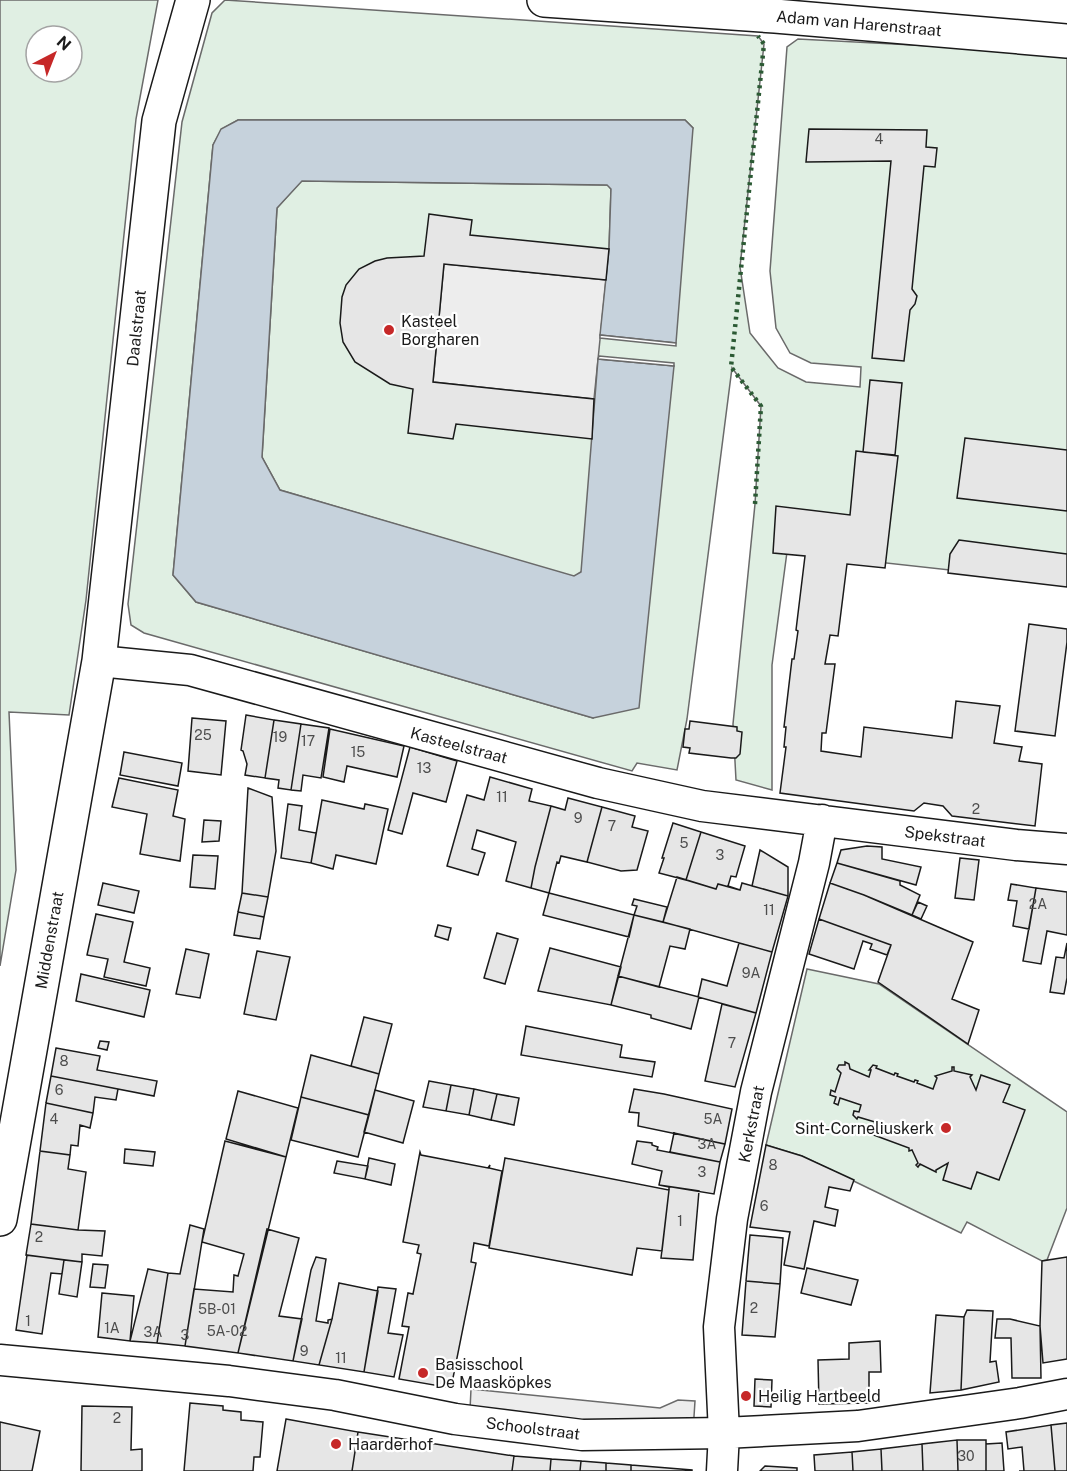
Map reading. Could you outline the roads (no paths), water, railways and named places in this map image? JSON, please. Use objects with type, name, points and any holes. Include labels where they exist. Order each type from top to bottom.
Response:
[{"type":"street","name":"Daalstraat","points":[[99,661],[159,120],[193,0]]},
{"type":"street","name":"Adam van Harenstraat","points":[[544,0],[775,8],[1067,41]]},
{"type":"street","name":"Kasteelstraat","points":[[99,661],[190,670],[609,786],[702,806],[822,820]]},
{"type":"street","name":"Middenstraat","points":[[0,1219],[99,661]]},
{"type":"street","name":"Spekstraat","points":[[822,820],[1016,845],[1067,849]]},
{"type":"street","name":"Kerkstraat","points":[[722,1471],[724,1433],[720,1327],[732,1219],[756,1092],[814,863],[822,820]]},
{"type":"street","name":"Schoolstraat","points":[[0,1360],[229,1381],[334,1395],[455,1419],[582,1435],[724,1433],[858,1426],[1067,1394]]},
{"type":"place","name":"Kasteel Borgharen","points":[[389,330]]},
{"type":"place","name":"Sint-Corneliuskerk","points":[[946,1128]]},
{"type":"place","name":"Basisschool De Maasköpkes","points":[[423,1373]]},
{"type":"place","name":"Heilig Hartbeeld","points":[[746,1396]]},
{"type":"place","name":"Haarderhof","points":[[336,1444]]}]
